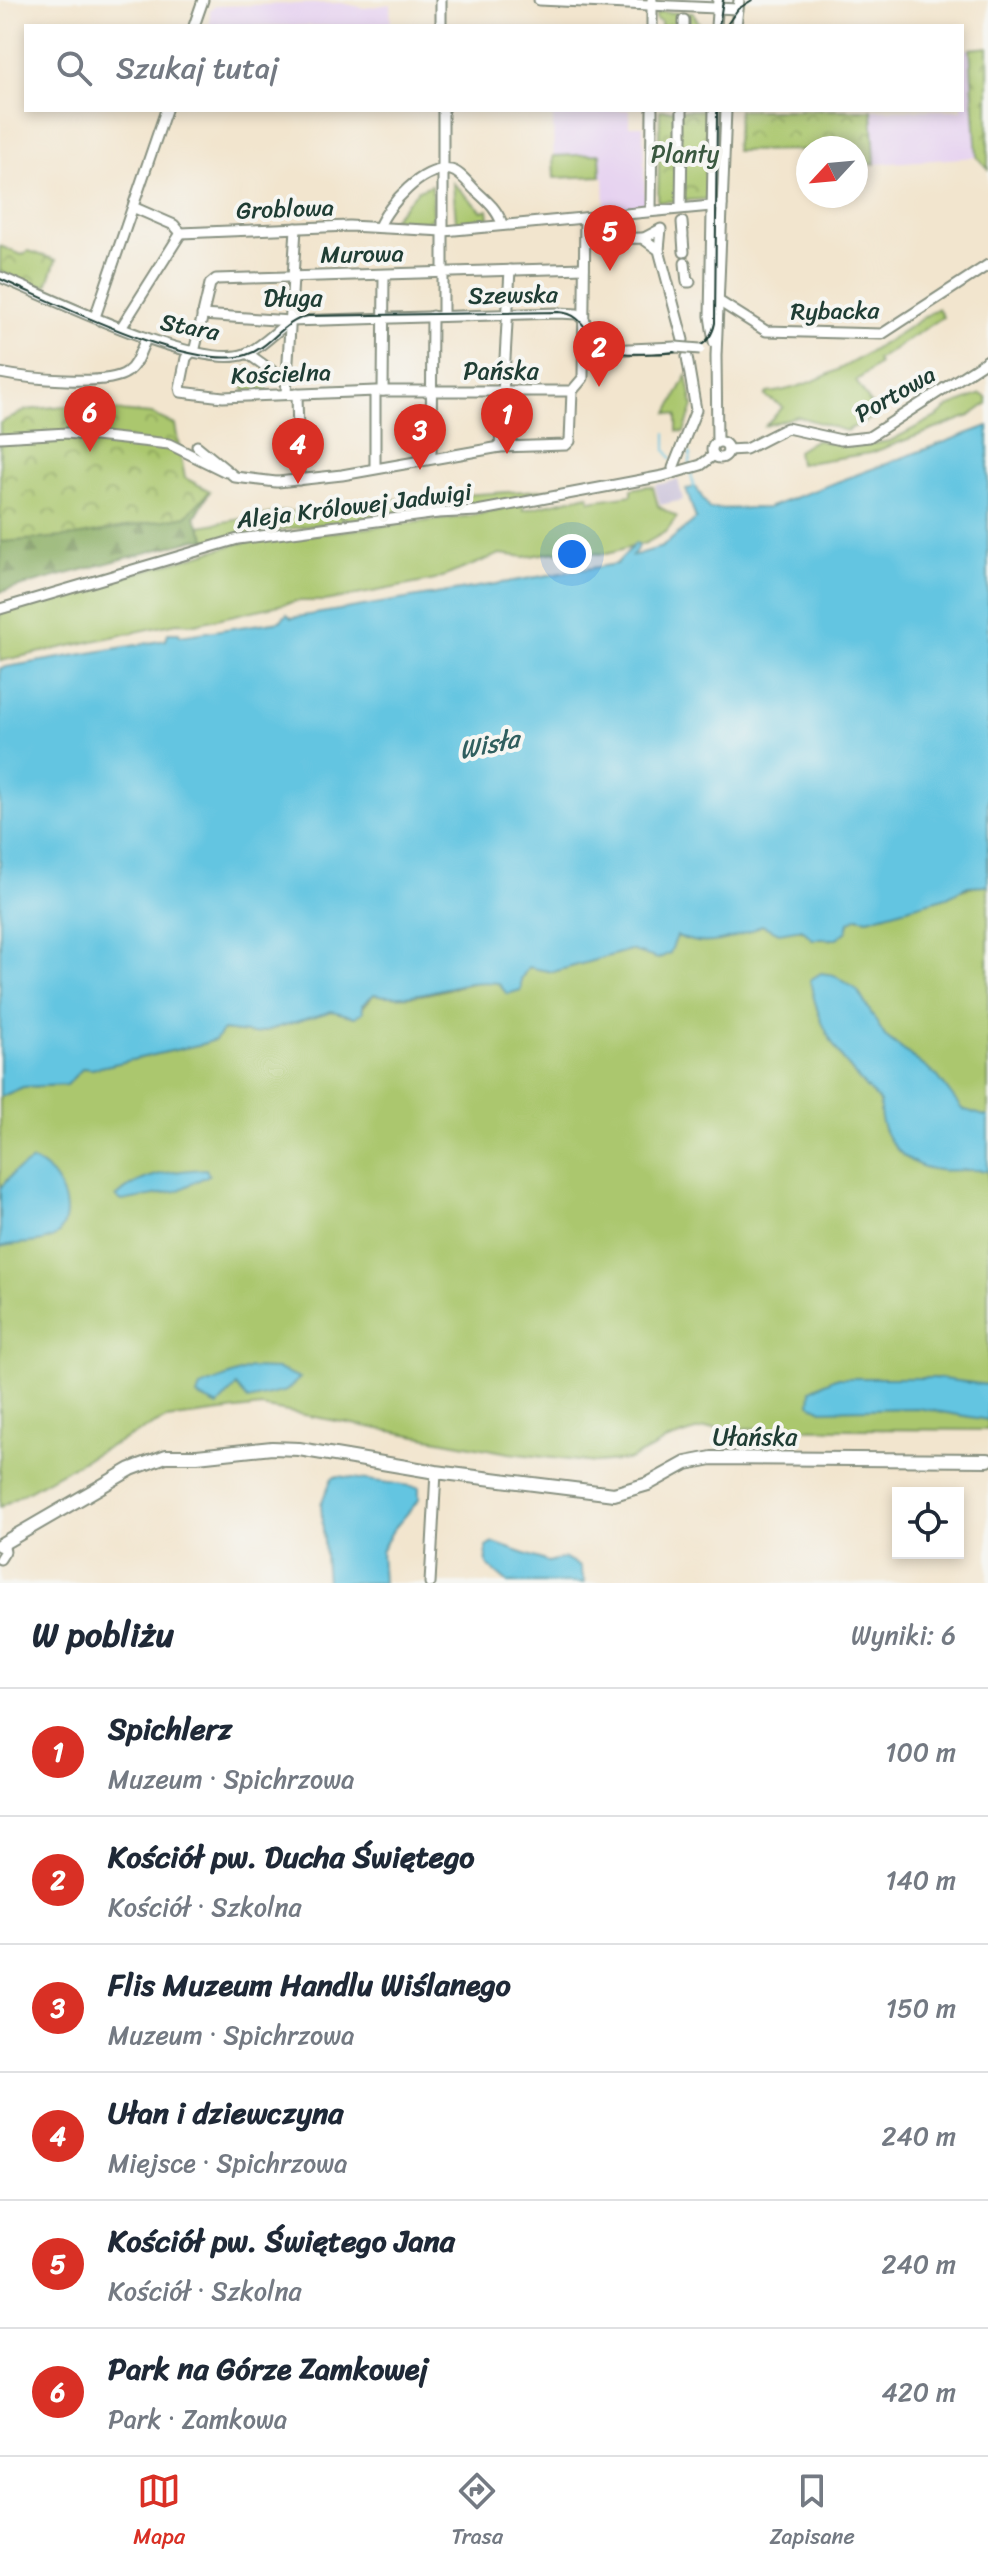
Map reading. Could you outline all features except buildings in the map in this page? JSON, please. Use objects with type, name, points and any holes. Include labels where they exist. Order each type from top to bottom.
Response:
[{"type":"main road","name":"Ułańska","points":[[2,1544],[131,1469],[166,1456],[272,1448],[299,1449],[436,1472],[614,1494],[648,1484],[686,1463],[712,1458],[988,1460]]},
{"type":"street","points":[[195,24],[203,0]]},
{"type":"street","points":[[441,0],[441,24]]},
{"type":"street","points":[[539,0],[738,5]]},
{"type":"street","points":[[652,2],[652,24]]},
{"type":"street","points":[[716,24],[718,4]]},
{"type":"street","points":[[95,317],[135,208],[165,112]]},
{"type":"street","points":[[431,456],[430,391],[444,272],[443,112]]},
{"type":"street","points":[[651,210],[652,112]]},
{"type":"street","points":[[682,112],[681,215],[687,282],[690,282]]},
{"type":"street","points":[[714,112],[720,302],[716,349],[717,442],[712,448],[714,455],[723,457],[728,450],[723,443],[717,442]]},
{"type":"street","points":[[716,349],[710,316],[726,112]]},
{"type":"street","points":[[379,227],[411,187],[445,170],[454,171],[495,209],[502,224]]},
{"type":"street","name":"Groblowa","points":[[181,233],[379,227],[444,231],[717,205]]},
{"type":"street","points":[[121,328],[181,233],[174,225],[135,208]]},
{"type":"street","points":[[0,437],[67,433],[176,446],[245,479],[277,482],[375,468],[431,456],[500,447],[569,443],[572,391],[583,378],[585,218]]},
{"type":"street","points":[[286,394],[296,228]]},
{"type":"street","points":[[607,239],[642,238],[662,229],[659,250],[680,344]]},
{"type":"street","points":[[642,238],[659,250]]},
{"type":"street","name":"Rybacka","points":[[720,302],[766,331],[882,334],[988,265]]},
{"type":"street","name":"Murowa","points":[[181,392],[186,358],[193,350],[210,284],[216,279],[584,268]]},
{"type":"street","points":[[500,447],[510,270]]},
{"type":"street","points":[[375,468],[384,275]]},
{"type":"street","name":"Stara","points":[[0,277],[146,339],[193,350],[231,355],[247,353],[290,321]]},
{"type":"street","name":"Szewska","points":[[383,317],[572,314],[585,321]]},
{"type":"street","name":"Długa","points":[[202,315],[290,321],[383,317]]},
{"type":"street","points":[[0,373],[84,379],[117,377],[136,362],[146,339]]},
{"type":"street","points":[[584,351],[680,344],[716,349]]},
{"type":"street","points":[[247,353],[286,381]]},
{"type":"street","points":[[677,470],[696,410],[687,357]]},
{"type":"street","name":"Portowa","points":[[728,450],[746,449],[787,428],[841,440],[869,437],[988,360]]},
{"type":"street","name":"Pańska","points":[[379,392],[572,391]]},
{"type":"street","name":"Kościelna","points":[[181,392],[223,397],[379,392]]},
{"type":"street","points":[[297,394],[299,480]]},
{"type":"street","points":[[197,446],[226,472]]},
{"type":"street","name":"Aleja Królowej Jadwigi","points":[[0,609],[238,539],[438,513],[477,511],[692,468],[714,455]]},
{"type":"street","points":[[430,1583],[436,1472]]},
{"type":"street","points":[[0,1559],[5,1551],[2,1544]]},
{"type":"shaded area","points":[[341,3],[365,8],[390,4],[391,24],[210,24],[210,10],[215,6]]},
{"type":"shaded area","points":[[988,47],[988,169],[977,157],[875,164],[872,112],[964,112],[964,50]]},
{"type":"shaded area","points":[[553,112],[629,112],[629,126],[643,126],[645,210],[605,211],[604,177],[554,177]]},
{"type":"shaded area","points":[[678,480],[683,500],[660,505],[655,485]]},
{"type":"green space","points":[[656,12],[693,13],[700,24],[661,24],[656,20]]},
{"type":"green space","points":[[988,47],[988,169],[977,157],[970,49]]},
{"type":"green space","name":"Planty","points":[[660,112],[711,112],[709,199],[658,202]]},
{"type":"green space","points":[[739,112],[872,112],[875,164],[868,164],[868,136],[796,136],[796,150],[735,151]]},
{"type":"green space","points":[[600,154],[601,176],[554,178],[553,156]]},
{"type":"green space","points":[[453,183],[482,211],[488,209],[489,218],[456,222]]},
{"type":"green space","points":[[432,185],[433,218],[426,222],[392,219],[418,190]]},
{"type":"green space","points":[[0,246],[22,255],[29,251],[56,260],[47,286],[31,284],[0,271]]},
{"type":"green space","points":[[938,308],[943,317],[877,360],[879,364],[856,381],[878,415],[846,431],[797,416],[765,426],[783,407],[765,396],[767,393],[811,382],[833,372]]},
{"type":"green space","points":[[247,367],[269,384],[266,391],[244,391]]},
{"type":"green space","points":[[687,375],[693,406],[684,432],[677,431],[677,415],[668,413]]},
{"type":"green space","points":[[981,394],[987,398],[987,404],[970,416],[871,453],[799,464],[797,451],[815,440],[853,447],[890,441],[938,416],[948,407]]},
{"type":"green space","points":[[64,406],[152,414],[175,425],[185,478],[210,491],[186,516],[75,536],[0,542],[0,423],[26,410]]},
{"type":"green space","points":[[653,487],[658,506],[677,517],[667,531],[646,543],[607,554],[554,552],[525,557],[500,554],[435,580],[325,601],[297,601],[195,624],[177,623],[0,661],[0,612],[240,543],[470,516],[523,504],[524,510],[588,495],[590,501],[632,495],[632,489]]},
{"type":"green space","points":[[572,488],[484,508],[349,521],[341,514],[313,509],[383,500]]},
{"type":"green space","points":[[210,491],[195,517],[207,540],[197,539],[0,592],[0,542],[75,536],[186,516]]},
{"type":"green space","points":[[308,510],[340,516],[345,521],[266,532],[291,512]]},
{"type":"green space","points":[[288,511],[260,529],[263,533],[209,545],[200,526]]},
{"type":"green space","points":[[984,883],[988,885],[988,1430],[705,1428],[668,1440],[629,1460],[596,1463],[509,1453],[261,1407],[166,1419],[100,1451],[0,1507],[0,1097],[23,1087],[66,1085],[83,1068],[92,1069],[202,1044],[215,1040],[223,1030],[255,1034],[332,1011],[355,1017],[374,994],[413,996],[481,981],[521,979],[528,967],[553,972],[630,950],[648,953],[677,935],[709,941],[731,937],[762,925],[777,930],[808,931],[833,939],[847,931],[849,922],[858,917],[868,919]]},
{"type":"water","name":"Wisła","points":[[988,426],[988,885],[968,886],[947,897],[868,919],[858,917],[849,922],[847,931],[837,939],[812,939],[802,929],[779,933],[762,925],[720,941],[699,942],[677,936],[670,953],[658,959],[630,950],[553,972],[528,967],[521,979],[521,990],[507,994],[498,983],[482,982],[408,996],[374,994],[362,1005],[363,1012],[355,1017],[332,1011],[255,1034],[223,1030],[215,1040],[202,1044],[92,1069],[83,1068],[66,1085],[23,1087],[0,1097],[0,668],[166,640],[168,633],[179,633],[180,636],[280,621],[287,614],[291,618],[616,564],[636,543],[639,546],[632,556],[662,547],[696,519],[686,489],[696,487],[709,509],[767,508]]},
{"type":"water","points":[[821,973],[834,975],[857,990],[885,1036],[938,1077],[962,1109],[988,1117],[988,1171],[925,1167],[904,1156],[895,1147],[883,1126],[880,1102],[834,1047],[819,1015],[810,980]]},
{"type":"water","points":[[32,1161],[41,1165],[57,1183],[63,1194],[66,1218],[62,1228],[49,1239],[0,1247],[0,1188],[14,1172]]},
{"type":"water","points":[[206,1169],[209,1175],[177,1191],[122,1201],[116,1197],[146,1178],[169,1172]]},
{"type":"water","points":[[250,1368],[278,1369],[300,1378],[286,1391],[248,1400],[236,1386],[218,1406],[197,1396],[200,1387]]},
{"type":"water","points":[[835,1378],[934,1378],[988,1385],[988,1420],[917,1408],[822,1410],[810,1404],[811,1390]]},
{"type":"water","points":[[338,1476],[419,1487],[419,1500],[393,1530],[381,1551],[383,1583],[327,1583],[321,1504],[332,1478]]},
{"type":"water","points":[[494,1543],[548,1562],[565,1558],[580,1566],[585,1583],[508,1583],[487,1565],[486,1547]]},
{"type":"waterway","points":[[666,433],[666,450],[671,458]]},
{"type":"waterway","points":[[690,453],[690,466]]},
{"type":"waterway","points":[[691,473],[694,488]]},
{"type":"tram line","points":[[719,24],[723,0]]},
{"type":"tram line","points":[[727,24],[738,9],[752,0]]},
{"type":"tram line","points":[[0,279],[123,332],[192,354],[222,358],[255,352],[291,323],[308,316],[559,312],[575,317],[599,344],[613,351],[652,354],[691,349],[707,340],[715,323],[717,112]]},
{"type":"place","name":"Kościół pw. Świętego Jana","points":[[610,271]]},
{"type":"place","name":"Kościół pw. Ducha Świętego","points":[[599,387]]},
{"type":"place","name":"Park na Górze Zamkowej","points":[[90,452]]},
{"type":"place","name":"Spichlerz","points":[[507,454]]},
{"type":"place","name":"Flis Muzeum Handlu Wiślanego","points":[[420,470]]},
{"type":"place","name":"Ułan i dziewczyna","points":[[298,484]]}]
